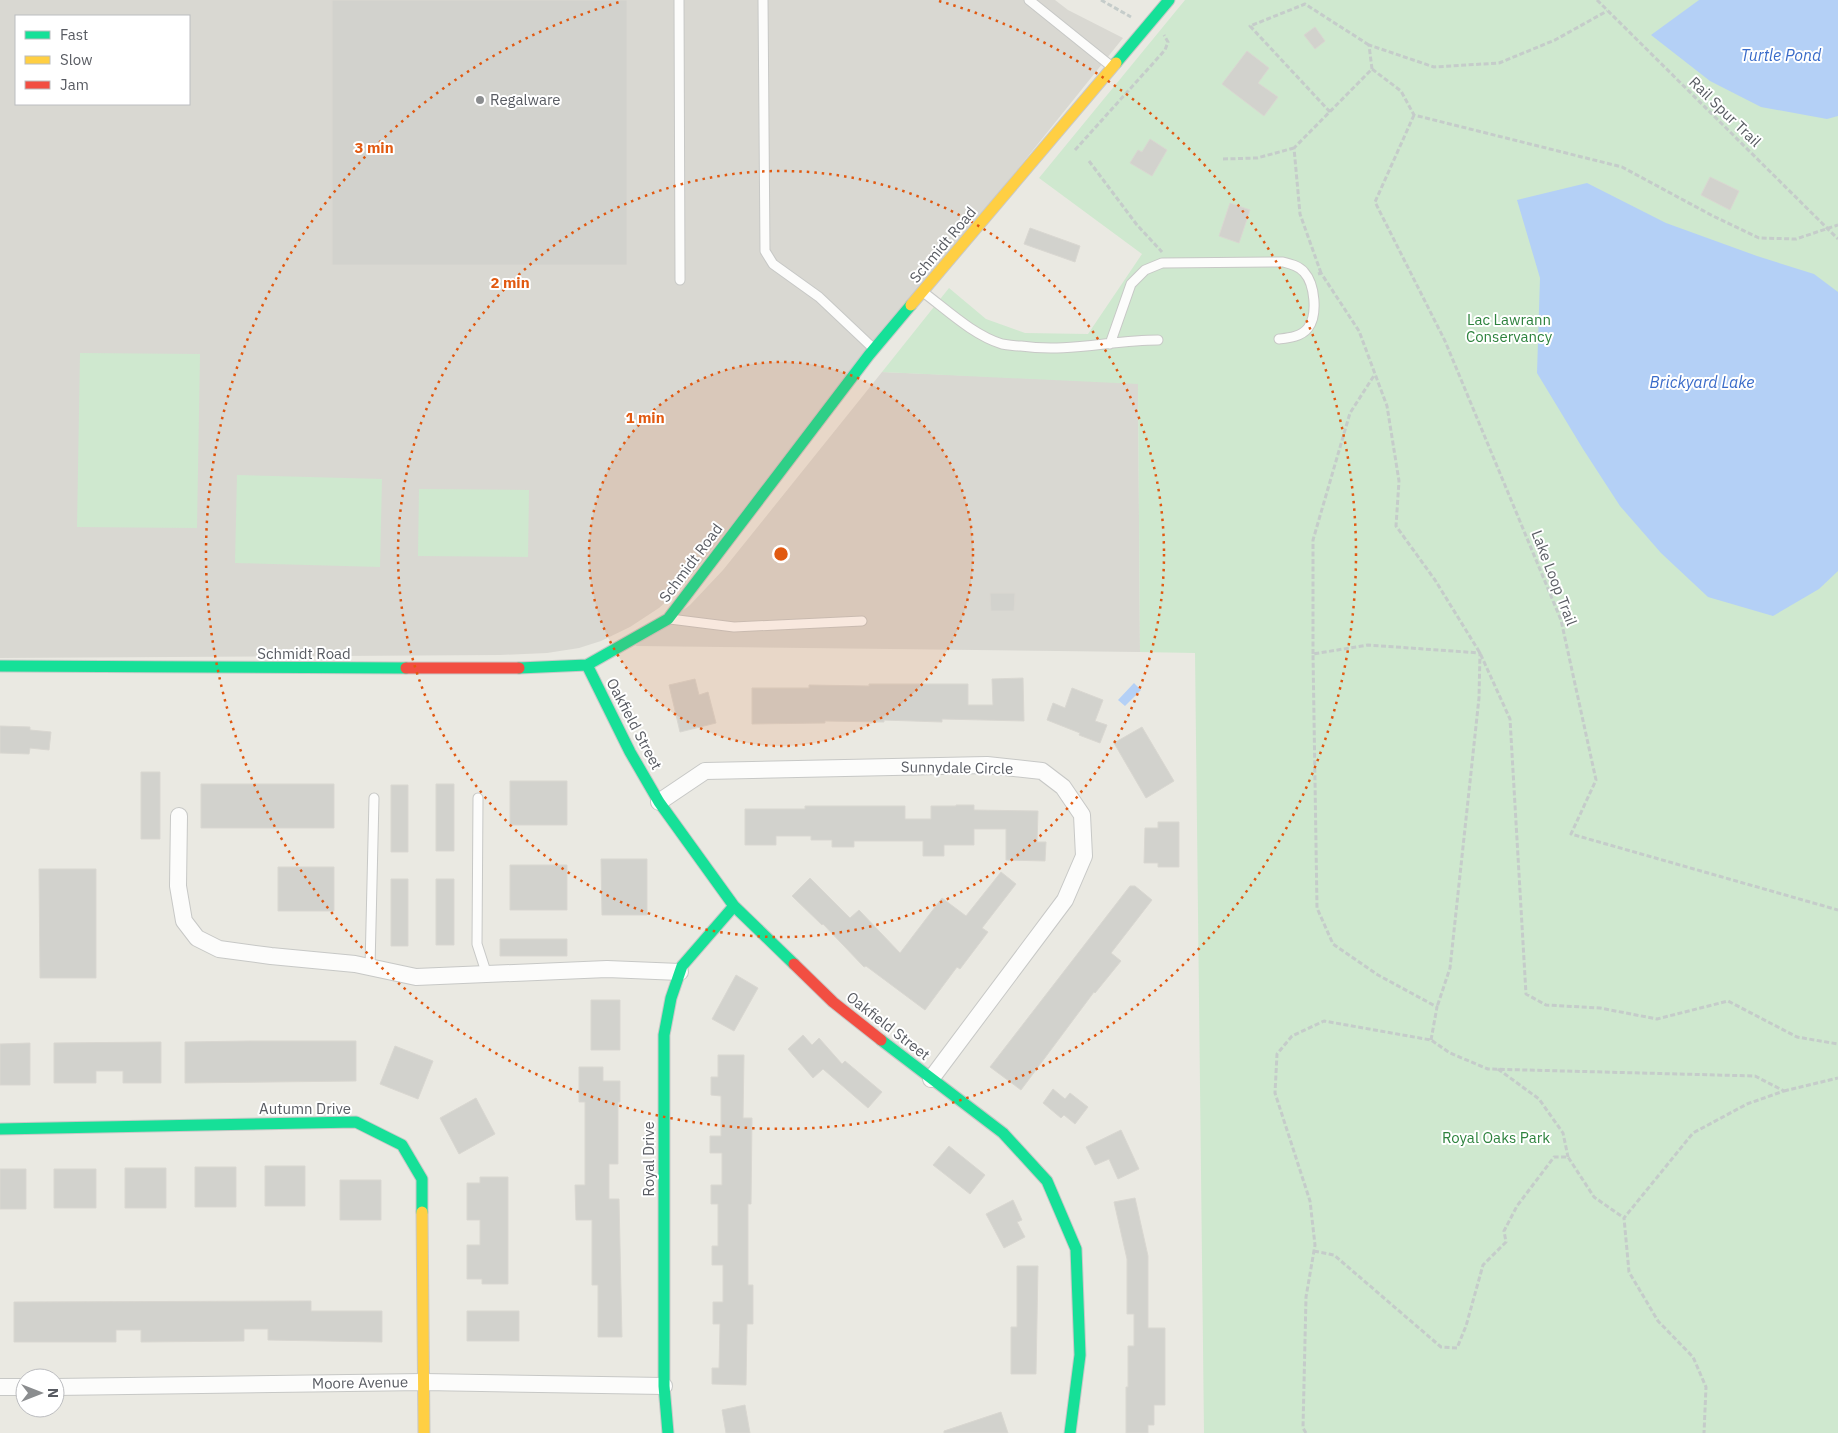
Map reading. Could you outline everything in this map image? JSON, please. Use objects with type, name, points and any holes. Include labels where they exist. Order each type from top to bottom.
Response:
[{"type":"street","name":"Schmidt Road","points":[[0,666],[495,669],[587,665],[668,619],[874,349],[1169,0]]},
{"type":"street","name":"Oakfield Street","points":[[587,665],[630,752],[659,802],[734,906],[833,1002],[1003,1133],[1047,1181],[1076,1249],[1080,1355],[1070,1433]]},
{"type":"street","name":"Sunnydale Circle","points":[[659,802],[705,771],[987,765],[1042,771],[1063,788],[1082,815],[1084,856],[1066,900],[931,1079]]},
{"type":"street","points":[[179,816],[178,886],[184,921],[198,938],[219,949],[355,964],[416,977],[607,970],[680,972]]},
{"type":"street","name":"Royal Drive","points":[[668,1433],[664,1386],[664,1035],[671,998],[682,966],[734,906]]},
{"type":"street","name":"Autumn Drive","points":[[0,1129],[356,1122],[402,1145],[422,1179],[424,1433]]},
{"type":"street","name":"Moore Avenue","points":[[65,1387],[424,1382],[664,1386]]},
{"type":"street","points":[[0,1387],[15,1387]]},
{"type":"lane","points":[[679,0],[680,280]]},
{"type":"lane","points":[[763,0],[765,251],[773,264],[819,297],[874,349]]},
{"type":"lane","points":[[1029,0],[1113,67]]},
{"type":"lane","points":[[1110,344],[1132,284],[1145,270],[1162,263],[1283,262],[1295,265],[1304,271],[1311,282],[1313,316],[1308,329],[1294,337],[1278,339]]},
{"type":"lane","points":[[922,292],[978,333],[1002,344],[1038,349],[1077,348],[1136,340],[1158,340]]},
{"type":"lane","points":[[668,619],[734,627],[862,621]]},
{"type":"lane","points":[[370,967],[374,798]]},
{"type":"lane","points":[[478,798],[477,944],[487,974]]},
{"type":"path","points":[[1101,0],[1111,6]]},
{"type":"path","name":"Rail Spur Trail","points":[[1597,0],[1838,239]]},
{"type":"path","points":[[1330,112],[1250,26],[1305,4],[1369,45],[1434,67],[1499,63],[1555,40],[1606,10]]},
{"type":"path","points":[[1075,150],[1166,50],[1168,42],[1160,31],[1147,26]]},
{"type":"path","points":[[1369,45],[1372,69],[1401,91],[1414,115],[1622,167],[1713,216],[1760,238],[1796,239],[1838,225]]},
{"type":"path","points":[[1223,159],[1257,158],[1294,148],[1372,69]]},
{"type":"path","name":"Lake Loop Trail","points":[[1414,115],[1375,202],[1445,341],[1561,620],[1596,780],[1571,834],[1838,910]]},
{"type":"path","points":[[1294,148],[1300,214],[1321,273],[1359,331],[1387,406],[1399,481],[1396,526],[1436,580],[1480,653],[1510,719],[1526,994],[1546,1005],[1600,1008],[1657,1019],[1728,1001],[1797,1037],[1838,1044]]},
{"type":"path","points":[[1089,161],[1137,225],[1174,263]]},
{"type":"path","points":[[1307,276],[1321,273]]},
{"type":"path","points":[[1375,373],[1350,413],[1313,540],[1317,908],[1333,944],[1378,975],[1437,1007]]},
{"type":"path","points":[[1313,654],[1368,645],[1480,653]]},
{"type":"path","points":[[1431,1040],[1437,1007],[1450,968],[1479,698],[1480,653]]},
{"type":"path","points":[[1306,1433],[1303,1428],[1306,1297],[1315,1245],[1310,1200],[1274,1093],[1277,1054],[1292,1036],[1324,1021],[1431,1040],[1450,1053],[1488,1069],[1755,1076],[1784,1091]]},
{"type":"path","points":[[1497,1069],[1539,1099],[1564,1133],[1568,1157],[1594,1197],[1624,1218]]},
{"type":"path","points":[[1704,1433],[1706,1387],[1693,1357],[1658,1321],[1629,1272],[1624,1218],[1693,1134],[1747,1104],[1784,1091],[1838,1078]]},
{"type":"path","points":[[1314,1251],[1334,1255],[1441,1347],[1456,1348],[1466,1326],[1483,1264],[1506,1242],[1504,1231],[1517,1206],[1554,1157],[1568,1157]]},
{"type":"shaded area","points":[[0,0],[1055,0],[1068,10],[1123,38],[681,588],[659,608],[630,627],[601,641],[579,648],[547,653],[500,655],[0,658]]},
{"type":"shaded area","points":[[882,372],[1138,383],[1140,652],[635,646],[690,605],[723,570]]},
{"type":"green space","points":[[1185,0],[1838,0],[1838,1433],[1204,1433],[1195,653],[1140,652],[1138,384],[882,372],[949,288],[986,319],[1025,333],[1088,334],[1142,254],[1039,178]]},
{"type":"green space","points":[[80,353],[200,354],[197,528],[77,527]]},
{"type":"green space","points":[[237,475],[382,479],[380,567],[235,563]]},
{"type":"green space","points":[[419,489],[529,490],[528,557],[418,556]]},
{"type":"water","name":"Turtle Pond","points":[[1699,0],[1838,0],[1838,116],[1827,119],[1761,107],[1710,81],[1651,35]]},
{"type":"water","name":"Brickyard Lake","points":[[1587,183],[1666,223],[1757,256],[1814,274],[1838,292],[1838,571],[1819,589],[1773,616],[1708,597],[1661,553],[1620,506],[1537,373],[1540,278],[1517,200]]},
{"type":"water","points":[[1134,683],[1141,690],[1125,706],[1118,700]]},
{"type":"building","name":"Regalware","points":[[332,0],[627,0],[627,265],[332,265]]},
{"type":"building","points":[[1315,27],[1325,41],[1315,49],[1304,35]]},
{"type":"building","points":[[1247,51],[1269,68],[1258,83],[1278,97],[1264,116],[1222,84]]},
{"type":"building","points":[[1150,139],[1167,150],[1152,176],[1130,163],[1138,150],[1142,152]]},
{"type":"building","points":[[1710,177],[1739,191],[1730,210],[1701,195]]},
{"type":"building","points":[[1230,203],[1250,210],[1239,243],[1219,236]]},
{"type":"building","points":[[1030,228],[1080,246],[1075,262],[1024,244]]},
{"type":"building","points":[[990,593],[1015,593],[1014,611],[991,611]]},
{"type":"building","points":[[1023,678],[1024,721],[942,719],[942,722],[884,720],[884,722],[825,721],[825,723],[752,724],[752,688],[809,688],[809,685],[968,684],[968,705],[993,705],[992,679]]},
{"type":"building","points":[[695,679],[699,695],[708,692],[716,723],[680,732],[669,685]]},
{"type":"building","points":[[1072,688],[1103,700],[1095,721],[1107,725],[1100,743],[1047,720],[1053,703],[1065,708]]},
{"type":"building","points":[[0,726],[30,727],[30,730],[51,732],[49,750],[30,748],[29,754],[0,753]]},
{"type":"building","points":[[1142,727],[1174,781],[1146,798],[1114,743]]},
{"type":"building","points":[[141,772],[160,772],[160,839],[141,839]]},
{"type":"building","points":[[510,781],[567,781],[567,825],[510,825]]},
{"type":"building","points":[[201,784],[334,784],[334,828],[201,828]]},
{"type":"building","points":[[436,784],[454,784],[454,851],[436,851]]},
{"type":"building","points":[[391,785],[408,785],[408,852],[391,852]]},
{"type":"building","points":[[974,805],[974,810],[1038,811],[1037,842],[1046,842],[1045,861],[1006,860],[1006,829],[974,829],[974,845],[944,845],[944,856],[923,856],[923,841],[854,841],[854,847],[832,847],[832,840],[811,840],[811,836],[776,836],[776,845],[745,845],[745,809],[805,809],[805,806],[905,806],[905,819],[931,819],[931,806]]},
{"type":"building","points":[[1158,822],[1179,822],[1179,867],[1158,867],[1158,863],[1144,863],[1145,828],[1158,828]]},
{"type":"building","points":[[601,859],[647,859],[647,915],[602,915]]},
{"type":"building","points":[[510,865],[567,865],[567,910],[510,910]]},
{"type":"building","points":[[278,867],[334,867],[334,911],[278,911]]},
{"type":"building","points":[[39,869],[96,869],[96,978],[40,978]]},
{"type":"building","points":[[1001,872],[1016,884],[982,928],[988,932],[960,969],[957,967],[925,1010],[866,966],[864,967],[823,924],[792,896],[810,878],[850,918],[859,910],[900,953],[942,898],[966,916]]},
{"type":"building","points":[[391,879],[408,879],[408,946],[391,946]]},
{"type":"building","points":[[436,879],[454,879],[454,945],[436,945]]},
{"type":"building","points":[[1130,886],[1135,886],[1152,900],[1111,953],[1121,961],[1094,992],[1021,1090],[990,1067]]},
{"type":"building","points":[[500,939],[567,939],[567,956],[500,956]]},
{"type":"building","points":[[736,975],[758,988],[734,1031],[712,1019]]},
{"type":"building","points":[[591,1000],[620,1000],[620,1050],[591,1050]]},
{"type":"building","points":[[803,1035],[812,1045],[819,1038],[842,1064],[845,1061],[882,1092],[868,1108],[823,1069],[813,1078],[788,1049]]},
{"type":"building","points":[[356,1041],[356,1081],[185,1083],[185,1042]]},
{"type":"building","points":[[161,1042],[161,1083],[123,1083],[123,1071],[96,1071],[96,1083],[54,1083],[54,1043]]},
{"type":"building","points":[[30,1043],[30,1085],[0,1085],[0,1044]]},
{"type":"building","points":[[395,1046],[433,1061],[418,1099],[380,1084]]},
{"type":"building","points":[[718,1055],[744,1055],[743,1118],[752,1118],[751,1204],[748,1204],[748,1285],[753,1285],[753,1324],[747,1324],[746,1385],[712,1384],[712,1368],[719,1368],[720,1324],[713,1324],[713,1302],[723,1302],[723,1265],[712,1265],[712,1246],[718,1246],[718,1204],[711,1204],[711,1185],[722,1185],[722,1153],[710,1153],[710,1136],[721,1136],[721,1096],[711,1095],[711,1077],[718,1077]]},
{"type":"building","points":[[579,1067],[603,1067],[603,1081],[620,1081],[618,1164],[609,1164],[609,1199],[619,1199],[622,1337],[598,1337],[598,1285],[592,1285],[592,1220],[576,1220],[575,1185],[585,1185],[585,1102],[579,1102]]},
{"type":"building","points":[[1053,1089],[1065,1099],[1070,1093],[1088,1107],[1075,1124],[1064,1115],[1061,1118],[1043,1103]]},
{"type":"building","points":[[476,1098],[495,1134],[459,1154],[440,1118]]},
{"type":"building","points":[[1121,1130],[1139,1169],[1118,1179],[1109,1159],[1095,1165],[1086,1147]]},
{"type":"building","points":[[949,1146],[985,1175],[970,1194],[933,1165]]},
{"type":"building","points":[[265,1166],[305,1166],[305,1206],[265,1206]]},
{"type":"building","points":[[195,1167],[236,1167],[236,1207],[195,1207]]},
{"type":"building","points":[[125,1168],[166,1168],[166,1208],[125,1208]]},
{"type":"building","points":[[0,1169],[26,1169],[26,1209],[0,1209]]},
{"type":"building","points":[[54,1169],[96,1169],[96,1208],[54,1208]]},
{"type":"building","points":[[480,1177],[508,1177],[508,1284],[482,1284],[482,1279],[467,1279],[467,1245],[480,1245],[480,1220],[467,1220],[467,1183],[480,1183]]},
{"type":"building","points":[[340,1180],[381,1180],[381,1220],[340,1220]]},
{"type":"building","points":[[1135,1198],[1148,1256],[1148,1328],[1165,1328],[1165,1405],[1154,1405],[1154,1425],[1148,1425],[1148,1433],[1126,1433],[1128,1346],[1134,1346],[1134,1314],[1127,1314],[1127,1259],[1114,1202]]},
{"type":"building","points":[[1013,1200],[1022,1220],[1017,1222],[1025,1237],[1004,1248],[986,1214]]},
{"type":"building","points":[[1017,1266],[1038,1266],[1036,1374],[1011,1374],[1011,1327],[1017,1327]]},
{"type":"building","points":[[311,1301],[311,1311],[382,1311],[382,1342],[268,1340],[268,1329],[244,1329],[244,1341],[141,1342],[141,1330],[116,1330],[116,1342],[14,1342],[14,1302]]},
{"type":"building","points":[[467,1311],[519,1311],[519,1341],[467,1341]]},
{"type":"building","points":[[745,1405],[750,1433],[726,1433],[722,1410]]},
{"type":"building","points":[[1001,1412],[1008,1433],[944,1433],[944,1431]]},
{"type":"traffic: fast","points":[[1116,63],[1169,0]]},
{"type":"traffic: fast","points":[[519,668],[587,665],[668,619],[869,355],[911,305]]},
{"type":"traffic: fast","points":[[587,665],[630,752],[659,802],[734,906],[794,964]]},
{"type":"traffic: fast","points":[[0,666],[406,668]]},
{"type":"traffic: fast","points":[[668,1433],[664,1386],[664,1035],[671,998],[682,966],[734,906]]},
{"type":"traffic: fast","points":[[881,1040],[1003,1133],[1047,1181],[1076,1249],[1080,1355],[1070,1433]]},
{"type":"traffic: fast","points":[[0,1129],[356,1122],[402,1145],[422,1179],[422,1212]]},
{"type":"traffic: slow","points":[[911,305],[1116,63]]},
{"type":"traffic: slow","points":[[422,1212],[424,1433]]},
{"type":"traffic: jam","points":[[406,668],[519,668]]},
{"type":"traffic: jam","points":[[794,964],[833,1002],[881,1040]]},
{"type":"place","name":"Regalware","points":[[480,100]]},
{"type":"park label","name":"Lac Lawrann Conservancy","points":[[1509,328]]},
{"type":"park label","name":"Royal Oaks Park","points":[[1496,1138]]}]
